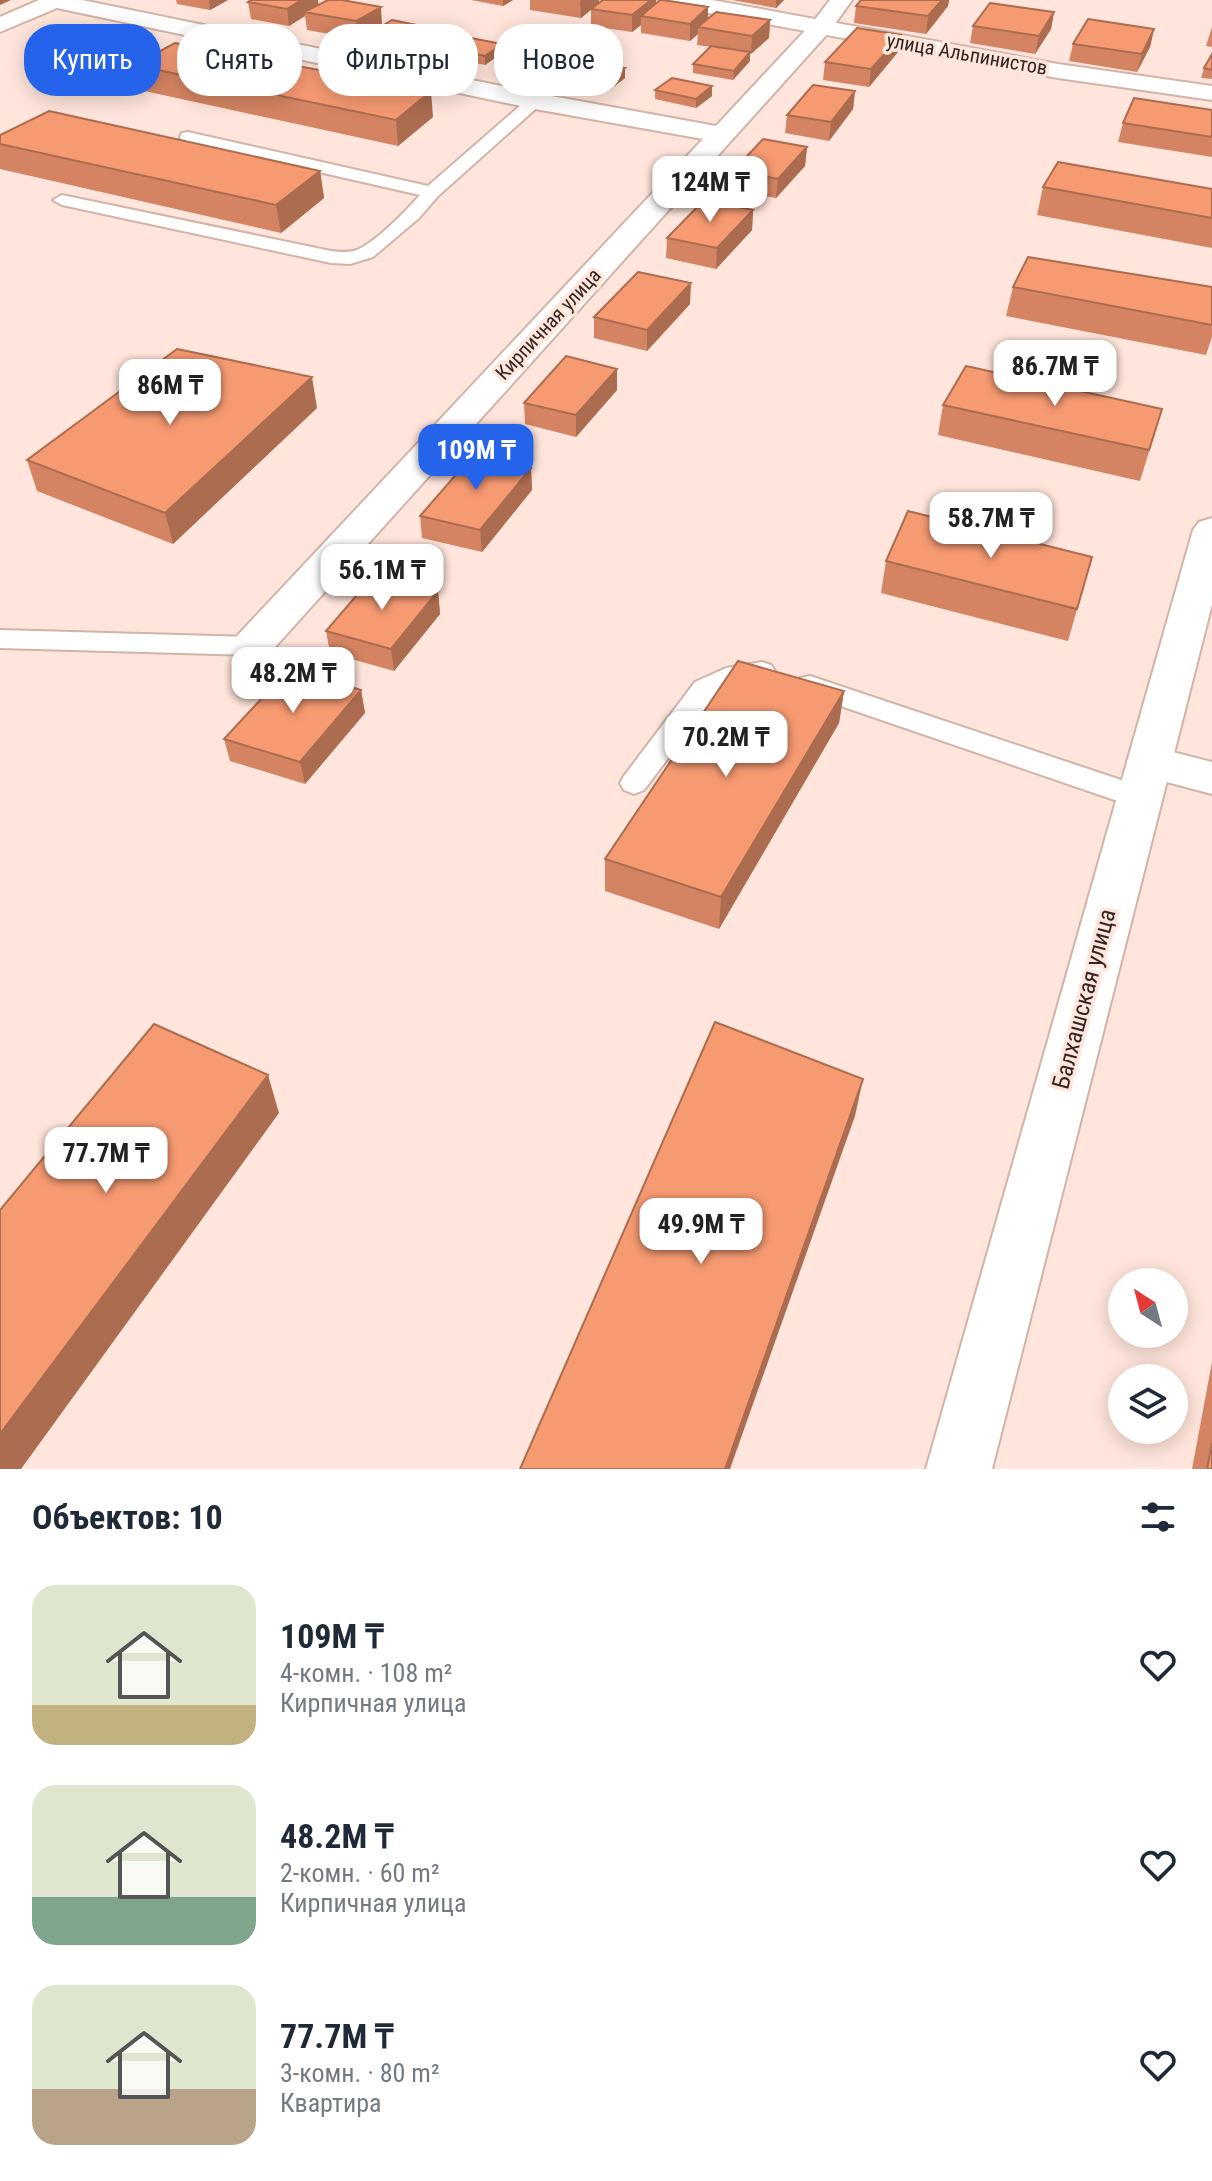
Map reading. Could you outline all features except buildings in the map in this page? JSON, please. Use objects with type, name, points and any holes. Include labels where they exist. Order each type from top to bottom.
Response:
[{"type":"street","name":"улица Альпинистов","points":[[676,0],[1058,71],[1212,93]]},
{"type":"street","name":"Кирпичная улица","points":[[252,646],[821,27],[841,0]]},
{"type":"street","points":[[0,25],[55,1],[535,101],[722,135]]},
{"type":"street","name":"Балхашская улица","points":[[959,1469],[1212,530]]},
{"type":"street","points":[[1144,779],[1212,778]]},
{"type":"lane","points":[[62,200],[331,257],[350,258],[366,253],[388,236],[432,192],[535,101]]},
{"type":"lane","points":[[188,137],[432,192]]},
{"type":"lane","points":[[0,639],[252,646]]},
{"type":"lane","points":[[634,783],[705,689],[735,674],[761,671],[1144,779]]}]
